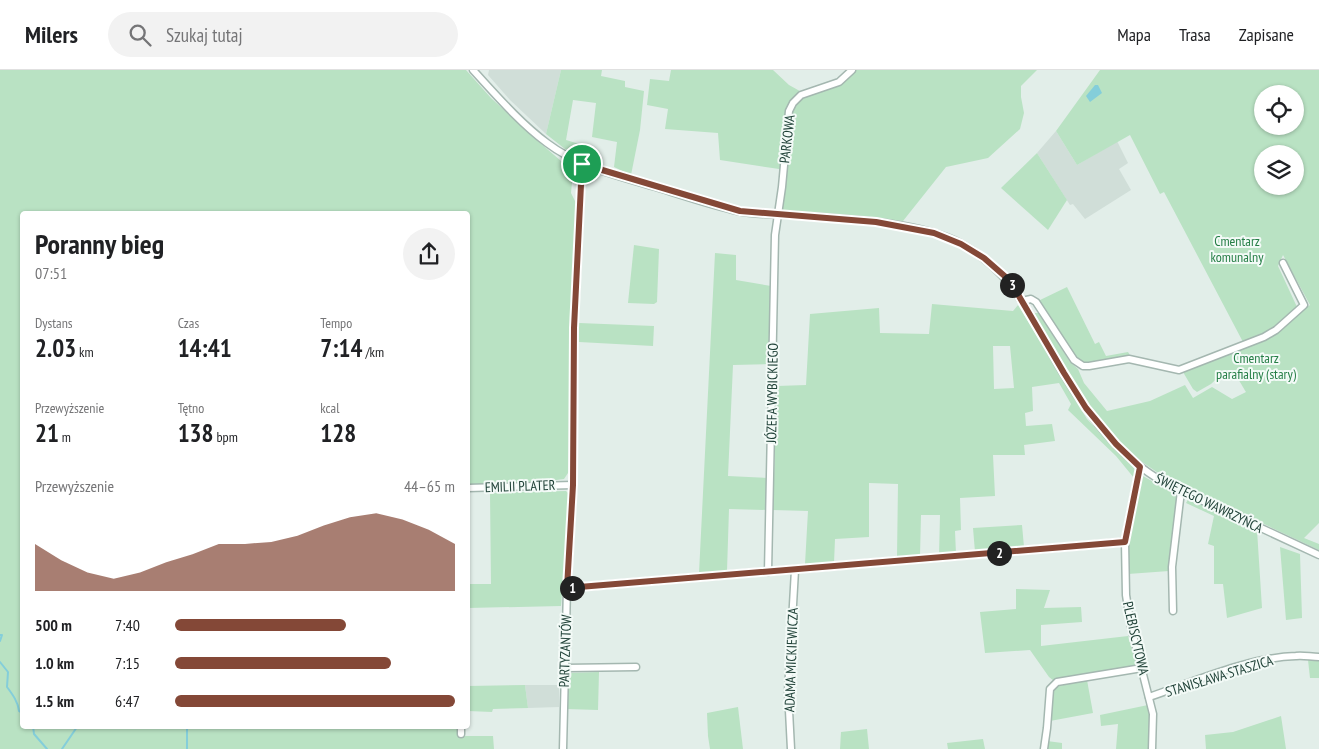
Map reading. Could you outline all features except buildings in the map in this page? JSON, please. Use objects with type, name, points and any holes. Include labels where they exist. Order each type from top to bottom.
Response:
[{"type":"street","name":"ŚWIĘTEGO WAWRZYŃCA","points":[[473,70],[498,98],[538,136],[582,164],[740,211],[876,222],[941,235],[961,244],[990,263],[1008,279],[1086,408],[1116,444],[1140,467],[1161,482],[1181,492],[1319,555]]},
{"type":"street","name":"PARKOWA","points":[[778,214],[787,122],[792,103],[801,95],[839,82],[852,70]]},
{"type":"street","name":"PARTYZANTÓW","points":[[564,749],[567,588],[573,485],[574,328],[582,164]]},
{"type":"street","name":"JÓZEFA WYBICKIEGO","points":[[768,572],[778,214]]},
{"type":"street","points":[[1022,301],[1032,299],[1036,302],[1078,364],[1089,366],[1129,359],[1179,370],[1264,337],[1276,330],[1304,305],[1283,263]]},
{"type":"street","name":"PLEBISCYTOWA","points":[[1140,467],[1125,542],[1126,595],[1131,627],[1153,714],[1152,749]]},
{"type":"street","name":"EMILII PLATER","points":[[470,488],[573,485]]},
{"type":"street","points":[[1173,611],[1172,568],[1181,492]]},
{"type":"street","points":[[567,588],[1125,542]]},
{"type":"street","name":"ADAMA MICKIEWICZA","points":[[791,749],[788,692],[795,570]]},
{"type":"street","name":"STANISŁAWA STASZICA","points":[[1150,697],[1268,659],[1296,656],[1319,657]]},
{"type":"street","points":[[565,668],[636,668]]},
{"type":"street","points":[[1044,749],[1050,689],[1053,684],[1142,668]]},
{"type":"street","points":[[461,729],[462,734]]},
{"type":"shaded area","points":[[489,70],[561,70],[546,134],[510,100],[488,75]]},
{"type":"shaded area","points":[[1056,131],[1077,165],[1117,141],[1128,163],[1119,169],[1131,190],[1085,219],[1073,204],[1070,205],[1037,153]]},
{"type":"shaded area","points":[[525,685],[559,685],[559,707],[528,708]]},
{"type":"green space","points":[[0,70],[466,70],[491,98],[532,136],[568,167],[574,168],[577,177],[572,182],[571,193],[576,203],[570,470],[564,479],[470,486],[470,211],[20,211],[20,729],[459,729],[459,736],[493,736],[494,749],[0,749]]},
{"type":"green space","points":[[561,70],[602,70],[601,76],[625,81],[625,87],[644,91],[640,130],[631,175],[614,167],[617,142],[592,137],[596,103],[573,100],[566,140],[586,146],[584,159],[565,149],[546,134]]},
{"type":"green space","points":[[671,70],[773,70],[789,85],[807,95],[821,91],[854,70],[1037,70],[1021,86],[1024,113],[1020,129],[988,158],[946,167],[903,221],[780,211],[779,169],[720,160],[718,133],[665,129],[668,109],[647,105],[650,79],[669,81]]},
{"type":"green space","points":[[1100,70],[1319,70],[1319,523],[1304,538],[1319,544],[1319,550],[1164,477],[1132,455],[1099,419],[1076,386],[1034,313],[1039,313],[1070,362],[1078,369],[1084,383],[1107,411],[1150,401],[1185,385],[1193,398],[1212,387],[1232,399],[1246,392],[1238,379],[1229,372],[1225,371],[1211,384],[1197,392],[1193,389],[1183,372],[1265,338],[1310,305],[1283,255],[1278,266],[1297,307],[1275,328],[1243,342],[1164,192],[1160,194],[1130,135],[1077,165],[1056,131]]},
{"type":"green space","points":[[1037,153],[1067,200],[1048,230],[1001,188]]},
{"type":"green space","points":[[634,245],[659,249],[657,302],[654,304],[628,303]]},
{"type":"green space","points":[[715,253],[736,255],[736,280],[771,286],[771,364],[733,365],[728,476],[769,478],[767,510],[729,509],[727,571],[699,573]]},
{"type":"green space","points":[[1067,287],[1095,344],[1099,342],[1106,356],[1128,352],[1131,357],[1082,363],[1074,357],[1038,301]]},
{"type":"green space","points":[[932,304],[1013,311],[1018,305],[1087,419],[1135,469],[1134,478],[1116,456],[1068,410],[1071,404],[1059,383],[1032,387],[1033,411],[1025,413],[1026,426],[1052,424],[1055,441],[1024,445],[1025,455],[993,455],[995,496],[960,498],[961,530],[955,531],[956,554],[939,556],[940,515],[921,515],[920,556],[897,557],[898,484],[869,483],[869,537],[835,539],[834,563],[805,564],[808,511],[773,510],[777,386],[806,385],[810,314],[879,308],[880,333],[929,334]],"holes":[[[993,346],[1010,346],[1014,388],[994,389]]]},
{"type":"green space","points":[[579,323],[654,326],[653,346],[579,342]]},
{"type":"green space","points":[[1143,476],[1178,496],[1169,571],[1128,574],[1128,542],[1140,478]]},
{"type":"green space","points":[[566,491],[570,495],[561,606],[470,608],[470,584],[491,584],[490,493]]},
{"type":"green space","points":[[1189,498],[1257,530],[1262,608],[1227,618],[1223,584],[1214,584],[1214,546],[1208,544],[1214,516],[1186,503]]},
{"type":"green space","points":[[1022,525],[1024,547],[975,552],[973,528]]},
{"type":"green space","points":[[1280,547],[1300,554],[1302,618],[1286,620]]},
{"type":"green space","points":[[1016,589],[1050,590],[1044,608],[1081,607],[1082,622],[1041,625],[1041,646],[1128,636],[1136,662],[1135,667],[1054,681],[1049,677],[1030,650],[985,653],[980,612],[1016,609]]},
{"type":"green space","points":[[1308,660],[1319,660],[1319,678],[1310,678]]},
{"type":"green space","points":[[599,672],[598,710],[566,709],[567,673]]},
{"type":"green space","points":[[1087,680],[1093,713],[1050,721],[1051,693],[1054,687]]},
{"type":"green space","points":[[525,685],[528,708],[493,709],[492,712],[470,711],[470,686]]},
{"type":"green space","points":[[1148,705],[1151,717],[1150,749],[1116,749],[1118,724],[1101,726],[1100,715]]},
{"type":"green space","points":[[738,707],[743,749],[710,749],[707,713]]},
{"type":"green space","points":[[1281,716],[1286,749],[1206,749],[1205,735],[1233,732]]},
{"type":"green space","points":[[867,729],[869,749],[840,749],[841,732]]},
{"type":"green space","points":[[983,739],[985,749],[948,749],[947,743]]},
{"type":"green space","points":[[1047,741],[1062,743],[1062,749],[1045,749]]},
{"type":"water","points":[[1095,85],[1098,85],[1102,93],[1090,102],[1086,96]]},
{"type":"waterway","points":[[0,635],[2,635],[0,641]]},
{"type":"waterway","points":[[0,662],[8,672],[7,687],[20,712]]},
{"type":"waterway","points":[[33,729],[34,734],[47,749]]},
{"type":"waterway","points":[[62,749],[76,729]]},
{"type":"waterway","points":[[187,729],[187,749]]},
{"type":"route","points":[[582,164],[740,211],[876,222],[934,233],[950,238],[984,258],[1010,282],[1064,373],[1097,423],[1140,467],[1125,542],[567,588],[573,485],[574,328],[582,164]]},
{"type":"park label","name":"Cmentarz komunalny","points":[[1237,250]]},
{"type":"park label","name":"Cmentarz parafialny (stary)","points":[[1256,366]]}]
